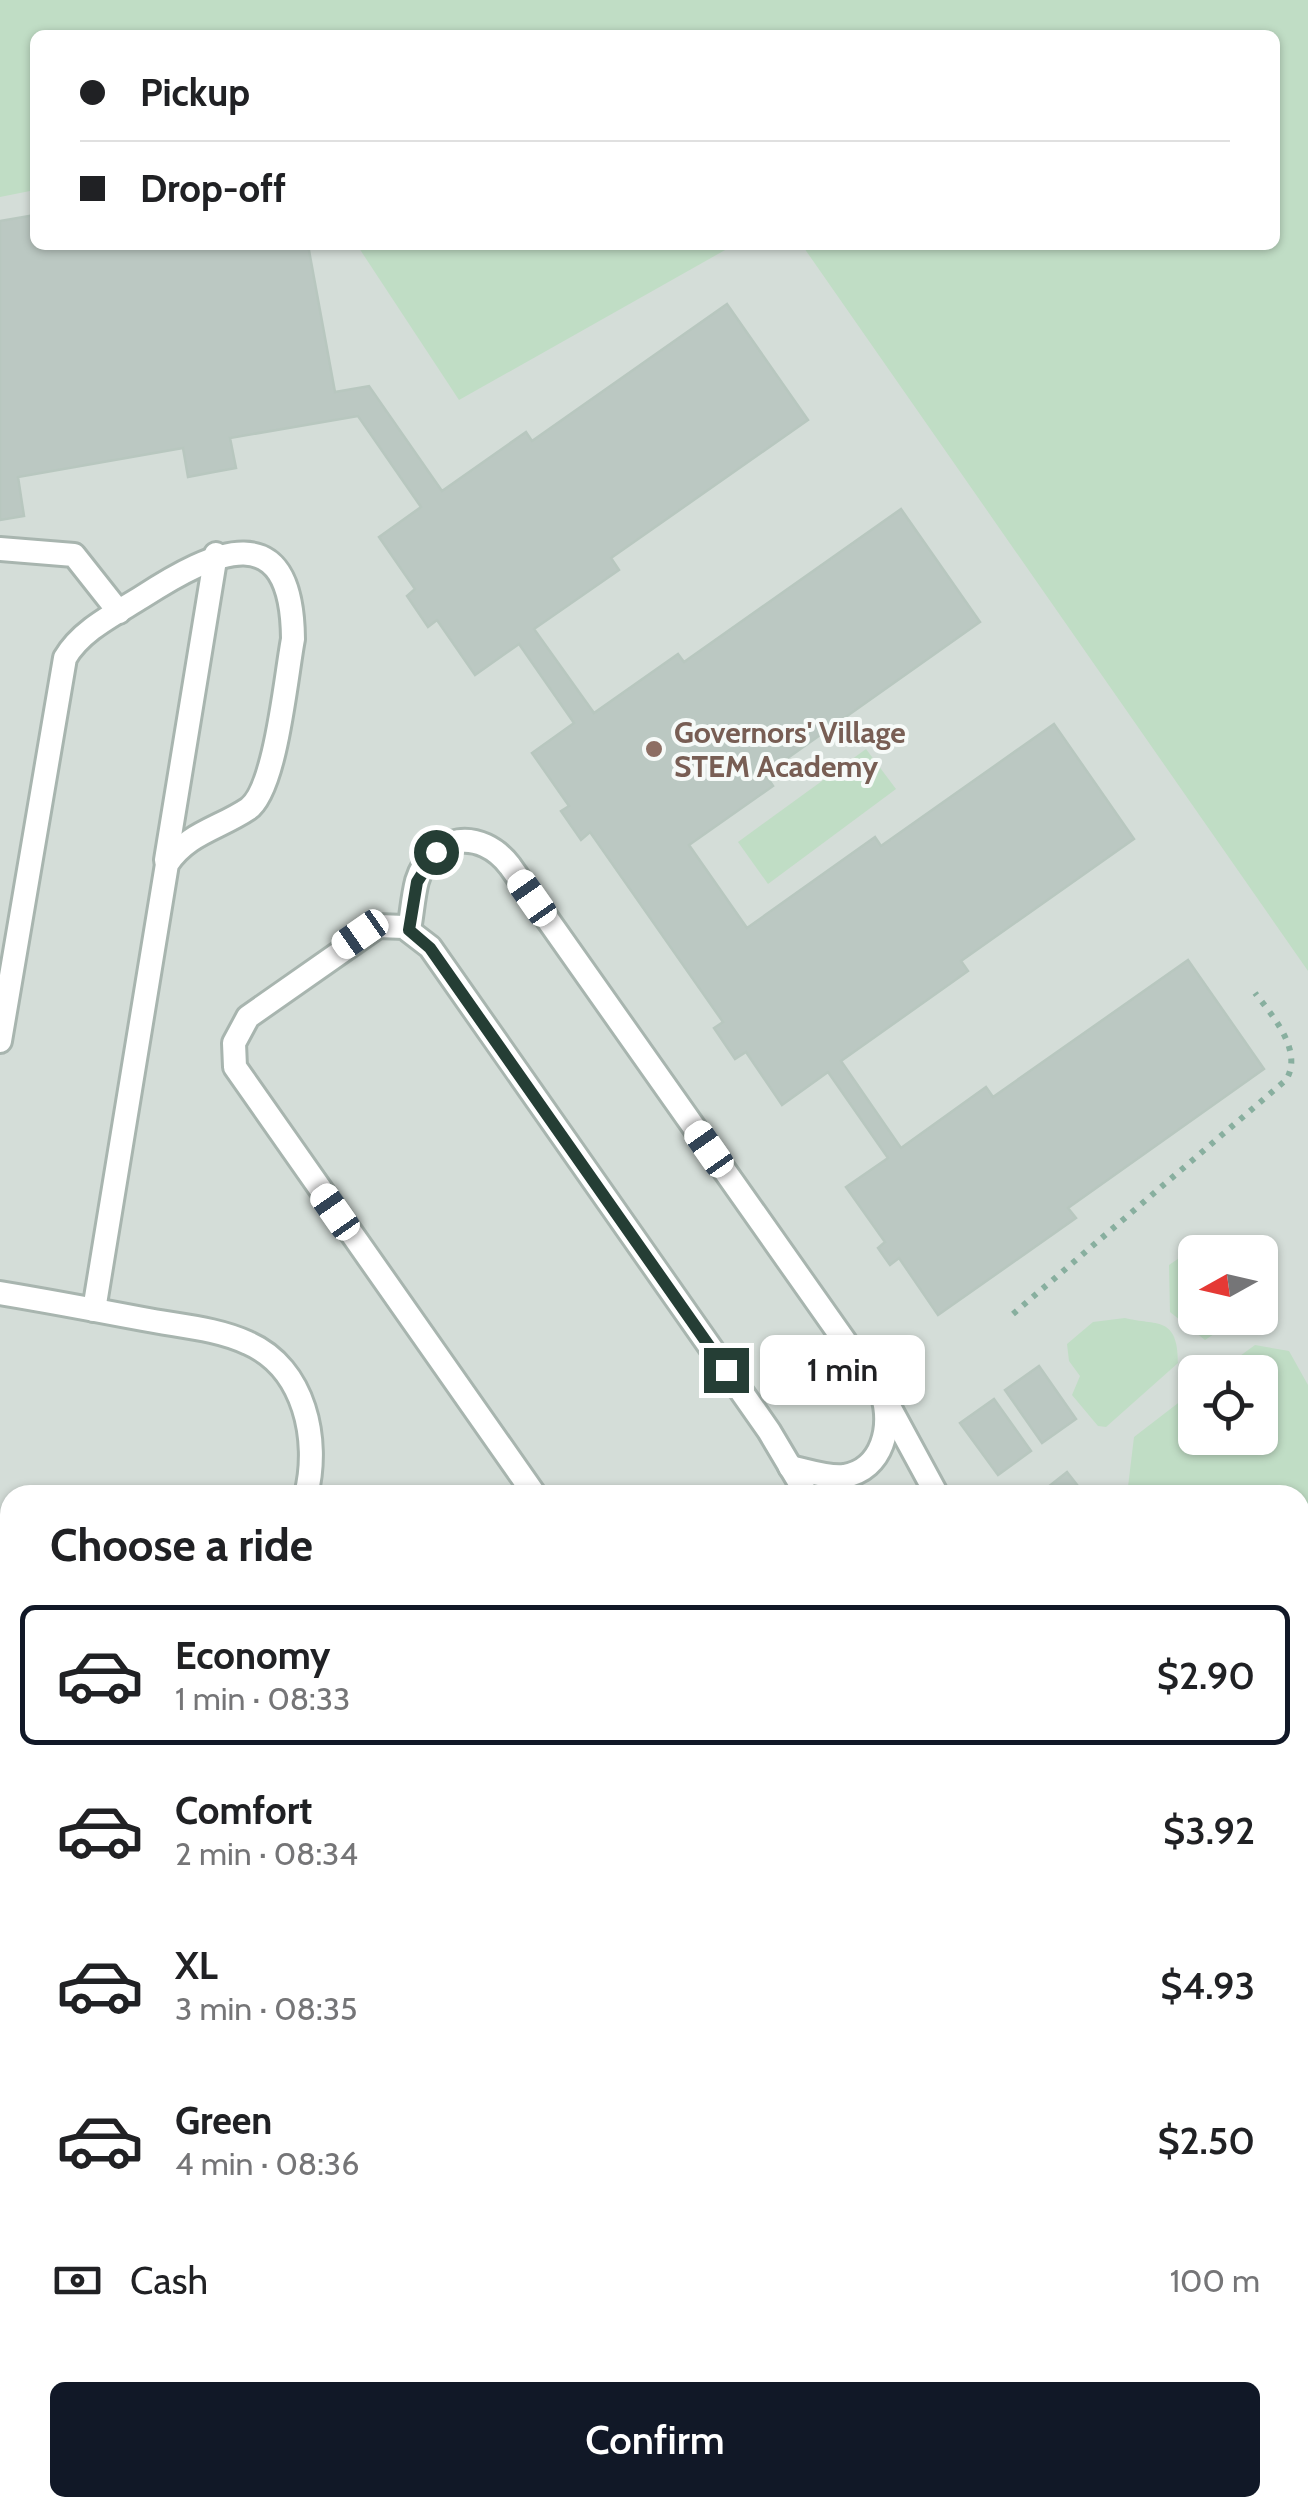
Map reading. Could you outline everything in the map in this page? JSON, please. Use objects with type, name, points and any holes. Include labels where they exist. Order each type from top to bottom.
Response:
[{"type":"lane","points":[[0,549],[74,555],[119,612]]},
{"type":"lane","points":[[0,1041],[60,672],[72,645],[193,564],[216,554],[246,553],[276,569],[290,599],[293,639],[266,783],[250,808],[188,839],[167,864],[162,884]]},
{"type":"lane","points":[[94,1310],[216,554]]},
{"type":"lane","points":[[409,930],[417,882],[436,852],[454,843],[474,840],[501,854],[882,1394],[932,1485]]},
{"type":"lane","points":[[528,1485],[235,1067],[238,1031],[259,1007],[372,928],[393,925],[409,930],[430,948],[769,1431],[801,1485]]},
{"type":"lane","points":[[0,1293],[228,1335],[264,1352],[290,1379],[308,1419],[311,1444],[307,1485]]},
{"type":"lane","points":[[790,1467],[840,1476],[867,1466],[878,1452],[885,1432],[882,1394]]},
{"type":"path","points":[[1013,1314],[1286,1080],[1293,1062],[1290,1049],[1255,993]]},
{"type":"shaded area","name":"Governors' Village STEM Academy","points":[[0,0],[1308,0],[1308,1485],[0,1485]]},
{"type":"green space","points":[[0,0],[1308,0],[1308,971],[805,250],[1280,250],[1280,30],[30,30],[30,191],[0,197]]},
{"type":"green space","points":[[360,250],[725,250],[459,400]]},
{"type":"green space","points":[[866,749],[896,789],[768,884],[738,842]]},
{"type":"green space","points":[[1178,1259],[1178,1318],[1170,1312],[1169,1265]]},
{"type":"green space","points":[[1125,1318],[1163,1325],[1174,1337],[1177,1348],[1178,1363],[1106,1427],[1098,1426],[1072,1395],[1080,1376],[1069,1361],[1067,1344],[1093,1322]]},
{"type":"green space","points":[[1255,1345],[1289,1351],[1308,1385],[1308,1485],[1128,1485],[1134,1437],[1178,1403],[1178,1455],[1278,1455],[1278,1355],[1241,1355]]},
{"type":"building","points":[[30,216],[30,250],[309,250],[335,392],[369,386],[442,491],[526,432],[532,441],[727,304],[808,420],[611,558],[619,570],[534,629],[594,713],[678,654],[684,662],[901,509],[980,622],[765,774],[773,786],[689,845],[747,928],[875,837],[881,846],[1054,724],[1134,839],[961,961],[968,971],[841,1061],[901,1148],[986,1087],[993,1097],[1188,960],[1264,1069],[1068,1208],[1076,1218],[938,1315],[899,1258],[890,1265],[878,1248],[885,1242],[846,1187],[888,1158],[828,1072],[782,1105],[746,1052],[735,1059],[714,1028],[723,1022],[590,832],[581,840],[561,811],[569,806],[532,753],[574,723],[519,644],[475,675],[437,620],[428,627],[407,596],[415,589],[379,537],[421,507],[358,416],[230,438],[236,468],[188,477],[183,448],[18,477],[24,516],[0,520],[0,221]]},
{"type":"building","points":[[1039,1366],[1076,1419],[1042,1443],[1005,1390]]},
{"type":"building","points":[[994,1399],[1031,1451],[998,1475],[960,1423]]},
{"type":"building","points":[[1067,1472],[1077,1485],[1051,1485]]},
{"type":"place","name":"Governors' Village STEM Academy","points":[[654,749]]},
{"type":"route","points":[[436,852],[417,882],[409,930],[430,948],[726,1370]]}]
